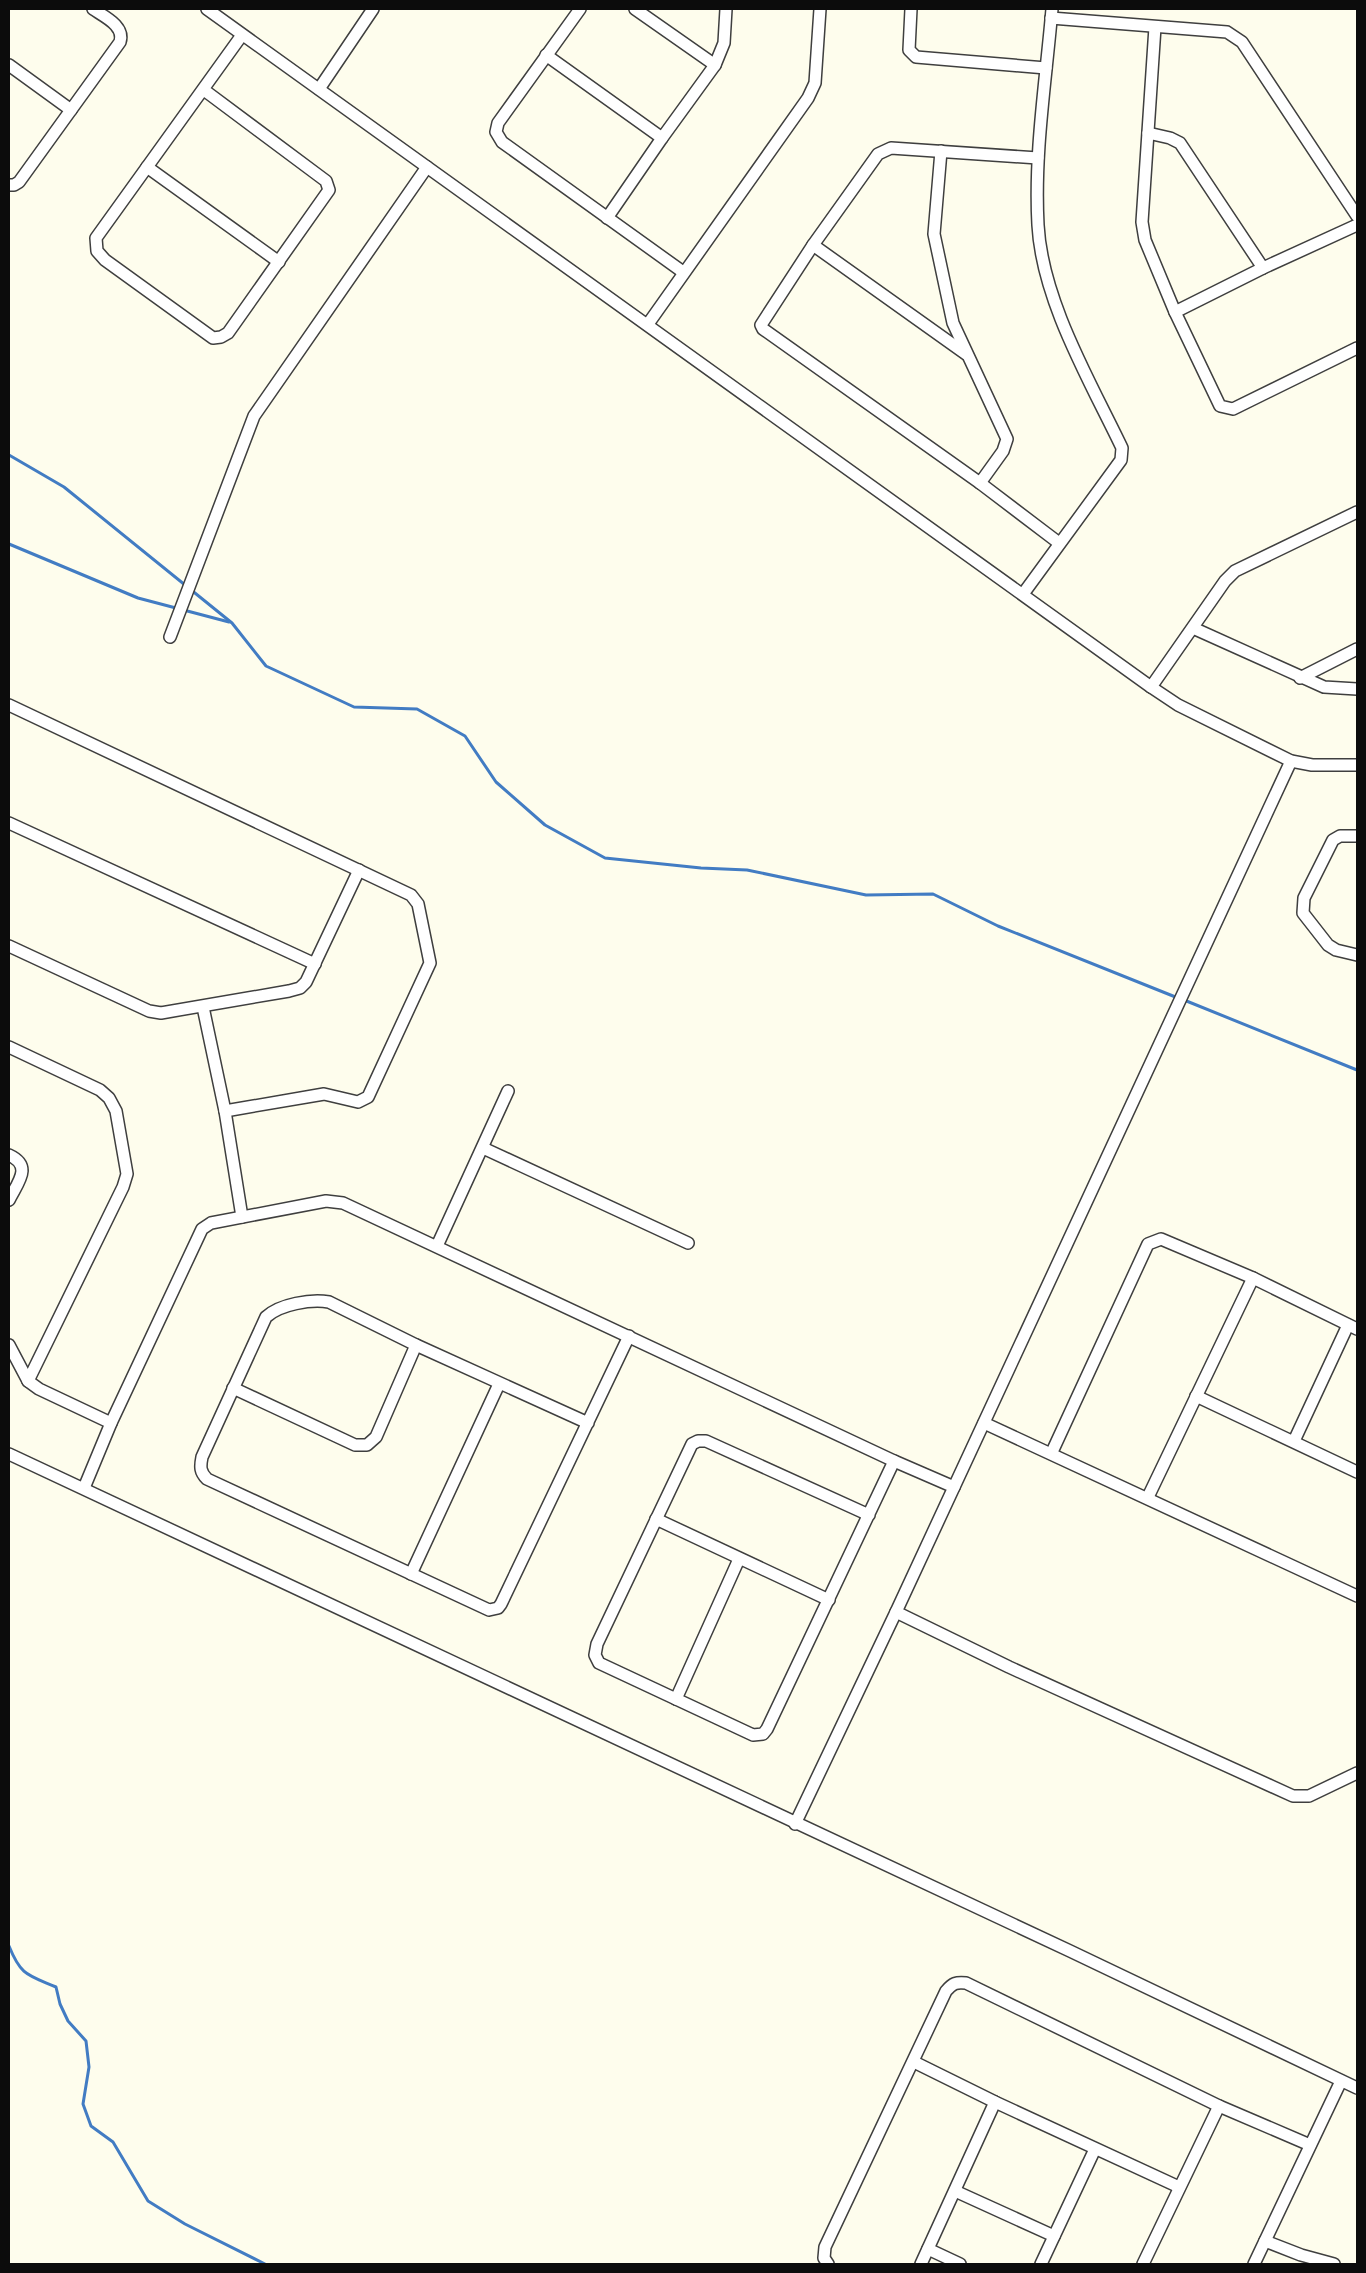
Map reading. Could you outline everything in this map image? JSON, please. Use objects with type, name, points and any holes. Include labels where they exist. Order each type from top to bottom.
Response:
[{"type":"street","points":[[9,185],[19,182],[121,38],[117,26],[94,9]]},
{"type":"street","points":[[207,9],[1178,705],[1291,761],[1312,765],[1357,765]]},
{"type":"street","points":[[319,89],[373,9]]},
{"type":"street","points":[[580,9],[498,123],[496,132],[502,142],[683,272]]},
{"type":"street","points":[[635,9],[715,65]]},
{"type":"street","points":[[607,218],[715,65],[724,43],[726,9]]},
{"type":"street","points":[[648,324],[812,90],[815,83],[820,9]]},
{"type":"street","points":[[911,9],[909,50],[916,57],[1046,68]]},
{"type":"street","points":[[1023,594],[1121,460],[1122,448],[1062,322],[1042,255],[1038,226],[1038,158],[1052,13],[1156,27],[1227,32],[1242,42],[1357,216]]},
{"type":"street","points":[[1156,27],[1142,222],[1146,240],[1175,312],[1220,406],[1233,410],[1357,348]]},
{"type":"street","points":[[204,90],[326,180],[329,190],[228,333],[217,338],[213,338],[105,260],[97,251],[96,238],[242,35]]},
{"type":"street","points":[[546,55],[662,138]]},
{"type":"street","points":[[9,65],[71,110]]},
{"type":"street","points":[[1148,134],[1170,138],[1180,143],[1263,268]]},
{"type":"street","points":[[1038,158],[891,148],[878,154],[762,321],[763,329],[980,484],[1059,543]]},
{"type":"street","points":[[941,151],[934,234],[953,323],[1007,439],[1003,452],[980,484]]},
{"type":"street","points":[[147,167],[279,262]]},
{"type":"street","points":[[170,637],[254,416],[427,167]]},
{"type":"street","points":[[1175,312],[1263,268],[1357,225]]},
{"type":"street","points":[[813,245],[969,356]]},
{"type":"street","points":[[1151,687],[1226,581],[1236,571],[1357,512]]},
{"type":"street","points":[[1193,628],[1300,678],[1324,687],[1357,689]]},
{"type":"street","points":[[1300,678],[1357,649]]},
{"type":"street","points":[[9,705],[411,895],[418,904],[430,954],[427,971],[368,1097],[358,1102],[324,1094],[225,1111]]},
{"type":"street","points":[[795,1824],[896,1612],[1291,761]]},
{"type":"street","points":[[9,822],[315,964]]},
{"type":"street","points":[[1357,836],[1340,836],[1333,840],[1308,889],[1303,905],[1304,912],[1328,945],[1336,950],[1357,955]]},
{"type":"street","points":[[9,946],[149,1011],[161,1013],[300,988],[306,982],[315,964],[359,870]]},
{"type":"street","points":[[202,1007],[225,1111],[242,1217]]},
{"type":"street","points":[[9,1047],[100,1090],[109,1098],[116,1110],[127,1174],[123,1188],[28,1381]]},
{"type":"street","points":[[437,1246],[508,1091]]},
{"type":"street","points":[[483,1148],[688,1242]]},
{"type":"street","points":[[9,1154],[18,1159],[22,1165],[22,1174],[9,1200]]},
{"type":"street","points":[[84,1488],[111,1423],[202,1229],[211,1223],[335,1201],[437,1246],[894,1461],[954,1487]]},
{"type":"street","points":[[1052,1452],[1148,1244],[1162,1239],[1253,1278],[1353,1327],[1294,1441]]},
{"type":"street","points":[[1148,1497],[1253,1278]]},
{"type":"street","points":[[588,1423],[499,1384],[329,1302],[318,1300],[274,1309],[266,1317],[202,1457],[200,1466],[202,1474],[207,1480],[489,1610],[498,1608],[588,1423],[629,1336]]},
{"type":"street","points":[[9,1345],[28,1381],[39,1390],[111,1423]]},
{"type":"street","points":[[234,1388],[355,1445],[367,1445],[376,1437],[416,1345]]},
{"type":"street","points":[[411,1574],[499,1384]]},
{"type":"street","points":[[1196,1396],[1357,1472]]},
{"type":"street","points":[[984,1423],[1052,1452],[1357,1596]]},
{"type":"street","points":[[869,1515],[706,1441],[698,1441],[692,1444],[597,1644],[595,1655],[599,1662],[753,1735],[762,1734],[767,1729],[829,1600],[869,1515],[894,1461]]},
{"type":"street","points":[[9,1454],[795,1824],[1061,1946],[1357,2088]]},
{"type":"street","points":[[656,1518],[829,1600]]},
{"type":"street","points":[[676,1698],[739,1559]]},
{"type":"street","points":[[896,1612],[1009,1667],[1293,1796],[1309,1796],[1357,1773]]},
{"type":"street","points":[[828,2264],[824,2258],[825,2247],[946,1991],[952,1984],[958,1982],[975,1988],[1219,2106],[1310,2145]]},
{"type":"street","points":[[914,2062],[995,2102],[1179,2187]]},
{"type":"street","points":[[1254,2264],[1341,2081]]},
{"type":"street","points":[[921,2264],[995,2102]]},
{"type":"street","points":[[1143,2264],[1219,2106]]},
{"type":"street","points":[[1042,2264],[1095,2149]]},
{"type":"street","points":[[955,2190],[1054,2236]]},
{"type":"street","points":[[1265,2241],[1301,2255],[1334,2264]]},
{"type":"street","points":[[928,2249],[960,2264]]},
{"type":"waterway","points":[[9,455],[64,487],[232,623],[266,666],[354,707],[417,709],[465,736],[496,782],[545,825],[605,858],[701,868],[747,870],[866,895],[933,894],[998,926],[1178,998]]},
{"type":"waterway","points":[[9,544],[138,598],[229,622]]},
{"type":"waterway","points":[[1184,1000],[1357,1070]]},
{"type":"waterway","points":[[9,1946],[17,1963],[26,1973],[56,1987],[60,2004],[68,2021],[86,2041],[89,2067],[83,2104],[91,2126],[113,2142],[148,2201],[185,2224],[265,2264]]}]
